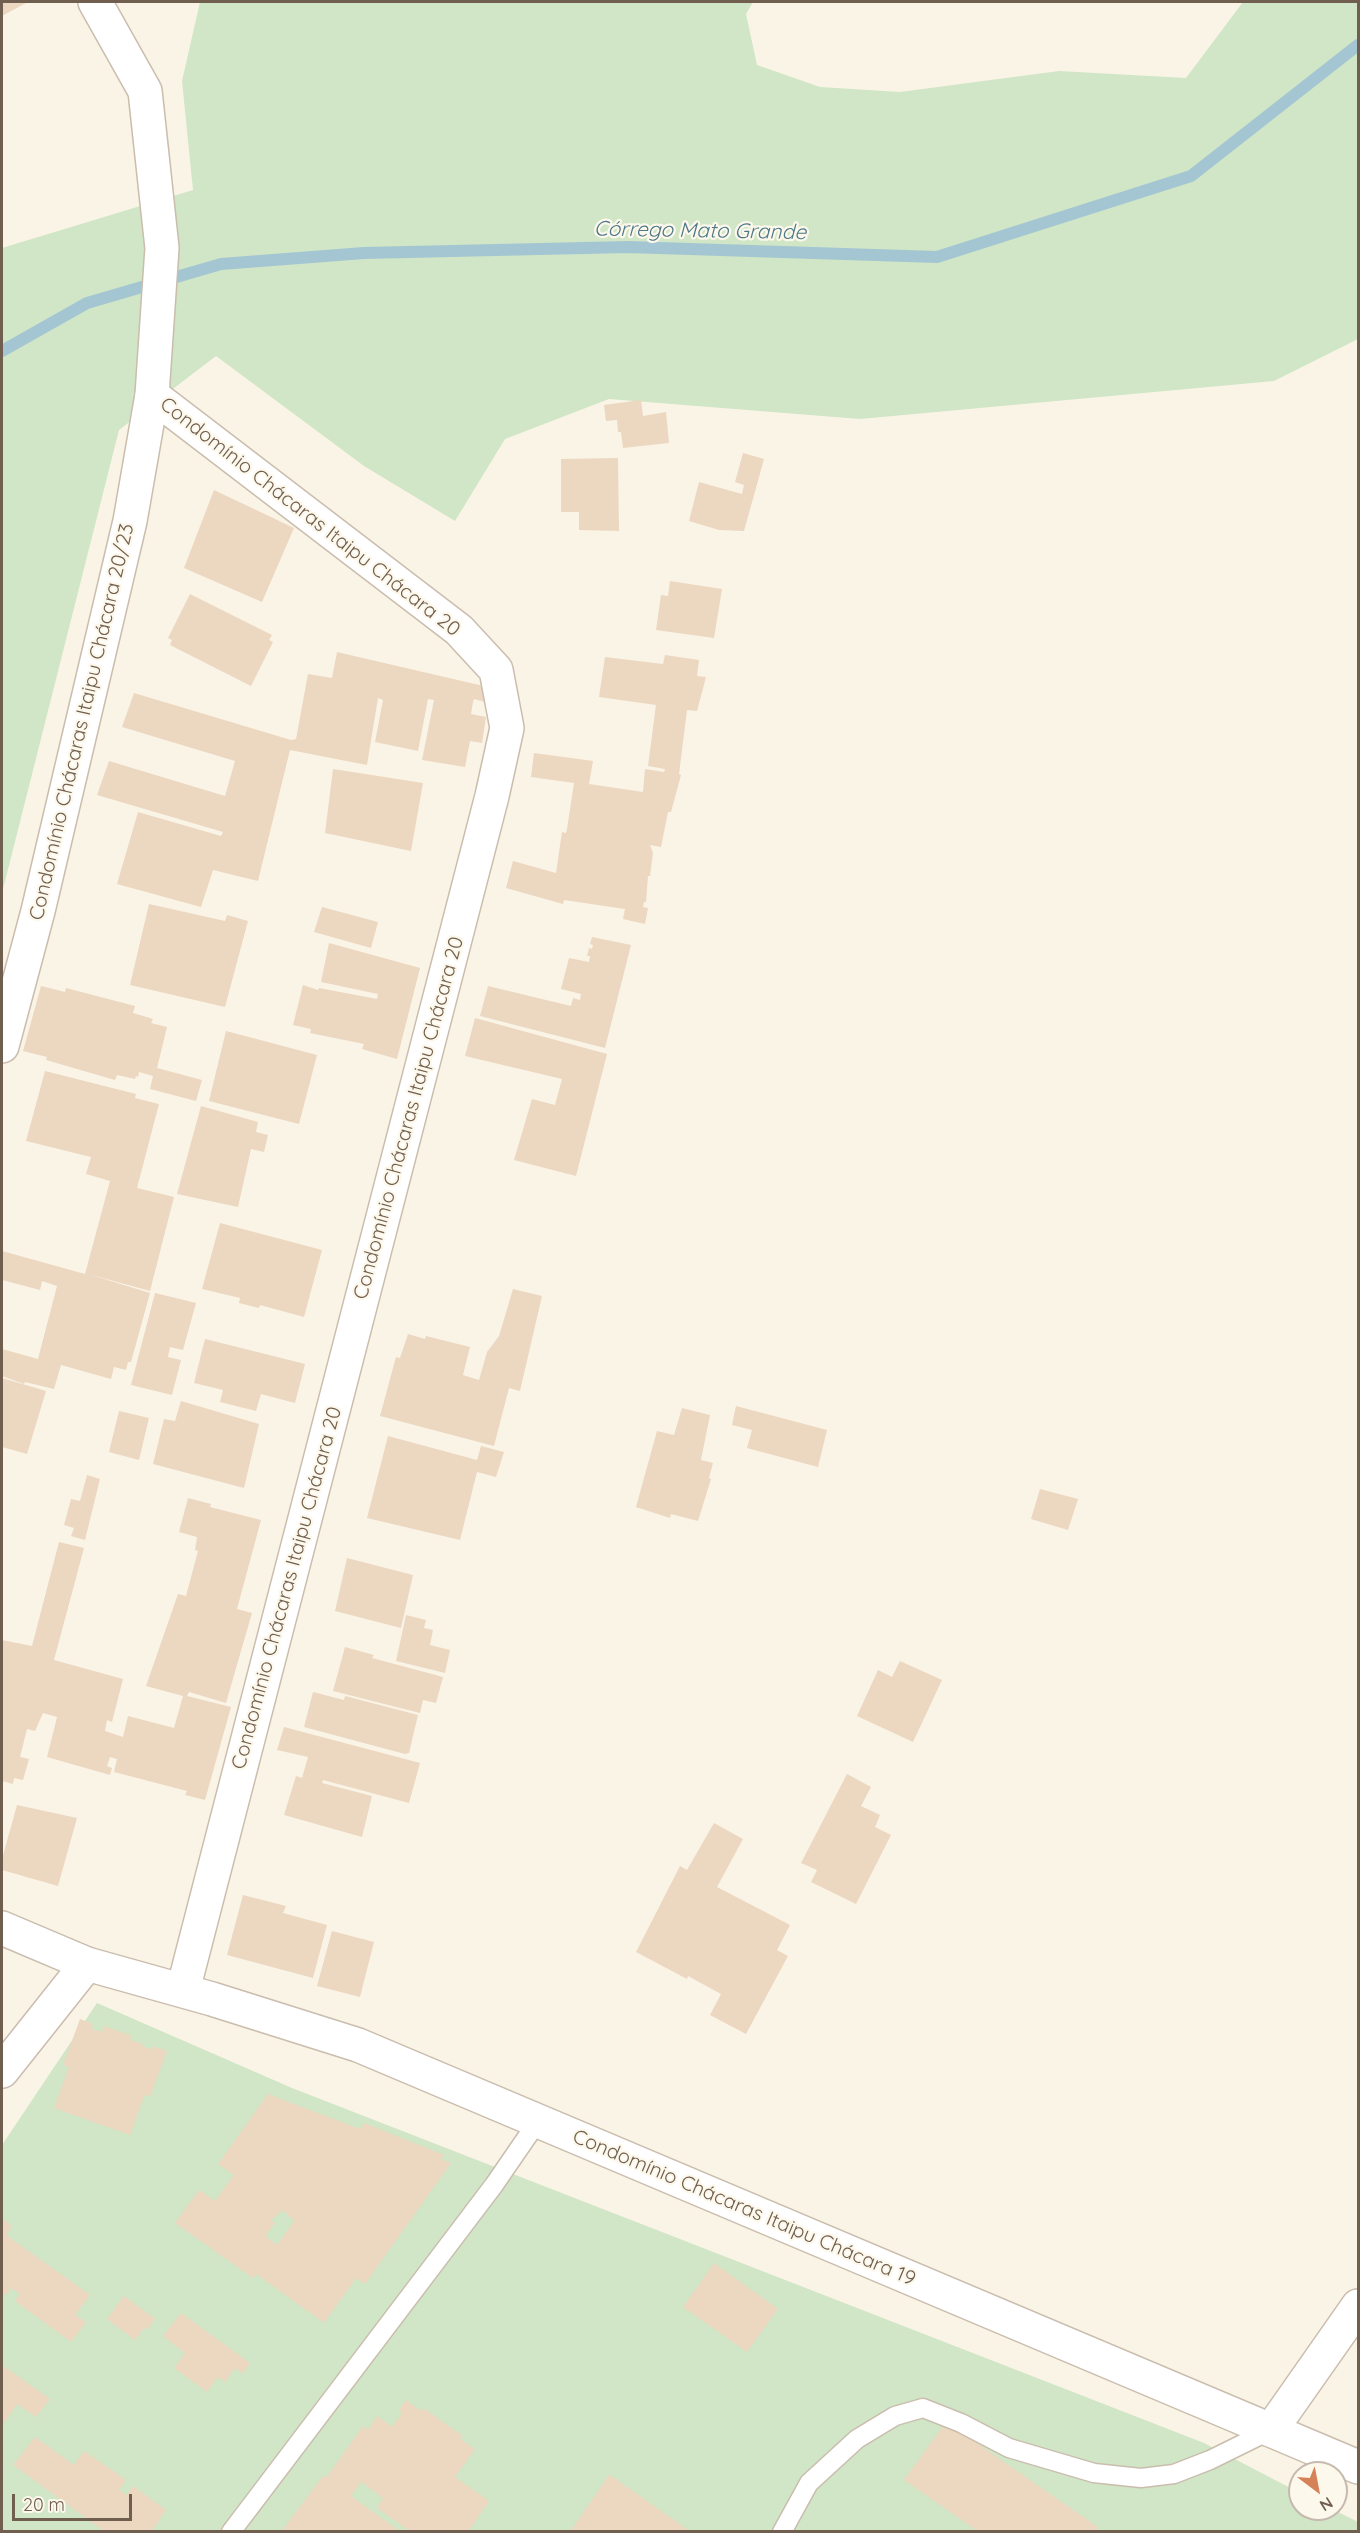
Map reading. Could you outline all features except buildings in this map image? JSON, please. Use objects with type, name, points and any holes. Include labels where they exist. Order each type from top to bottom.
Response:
[{"type":"street","name":"Condomínio Chácaras Itaipu Chácara 20/23","points":[[2,1046],[38,911],[130,521],[152,395],[160,305],[162,248],[145,91],[95,2]]},
{"type":"street","name":"Condomínio Chácaras Itaipu Chácara 20","points":[[152,395],[459,630],[495,670],[507,728],[198,1994]]},
{"type":"street","points":[[2,1928],[87,1964],[198,1994]]},
{"type":"street","points":[[2,2072],[87,1964]]},
{"type":"street","name":"Condomínio Chácaras Itaipu Chácara 19","points":[[198,1994],[358,2045],[1359,2467]]},
{"type":"street","points":[[1271,2430],[1359,2306]]},
{"type":"lane","points":[[231,2532],[494,2185],[538,2121]]},
{"type":"lane","points":[[782,2532],[809,2483],[857,2439],[895,2416],[923,2408],[961,2423],[1009,2448],[1094,2473],[1141,2478],[1174,2474],[1210,2460],[1271,2430]]},
{"type":"green space","points":[[200,2],[753,2],[746,14],[757,65],[820,87],[900,92],[1059,71],[1186,78],[1243,2],[1358,2],[1358,339],[1274,381],[860,419],[609,399],[505,439],[455,521],[364,466],[216,356],[119,430],[2,893],[2,248],[193,190],[182,81]]},
{"type":"green space","points":[[97,2003],[292,2088],[1204,2443],[1288,2487],[1288,2521],[1348,2521],[1348,2517],[1358,2522],[1358,2532],[2,2532],[2,2145]]},
{"type":"waterway","name":"Córrego Mato Grande","points":[[2,351],[87,303],[221,264],[364,253],[628,247],[937,257],[1191,176],[1358,45]]}]
